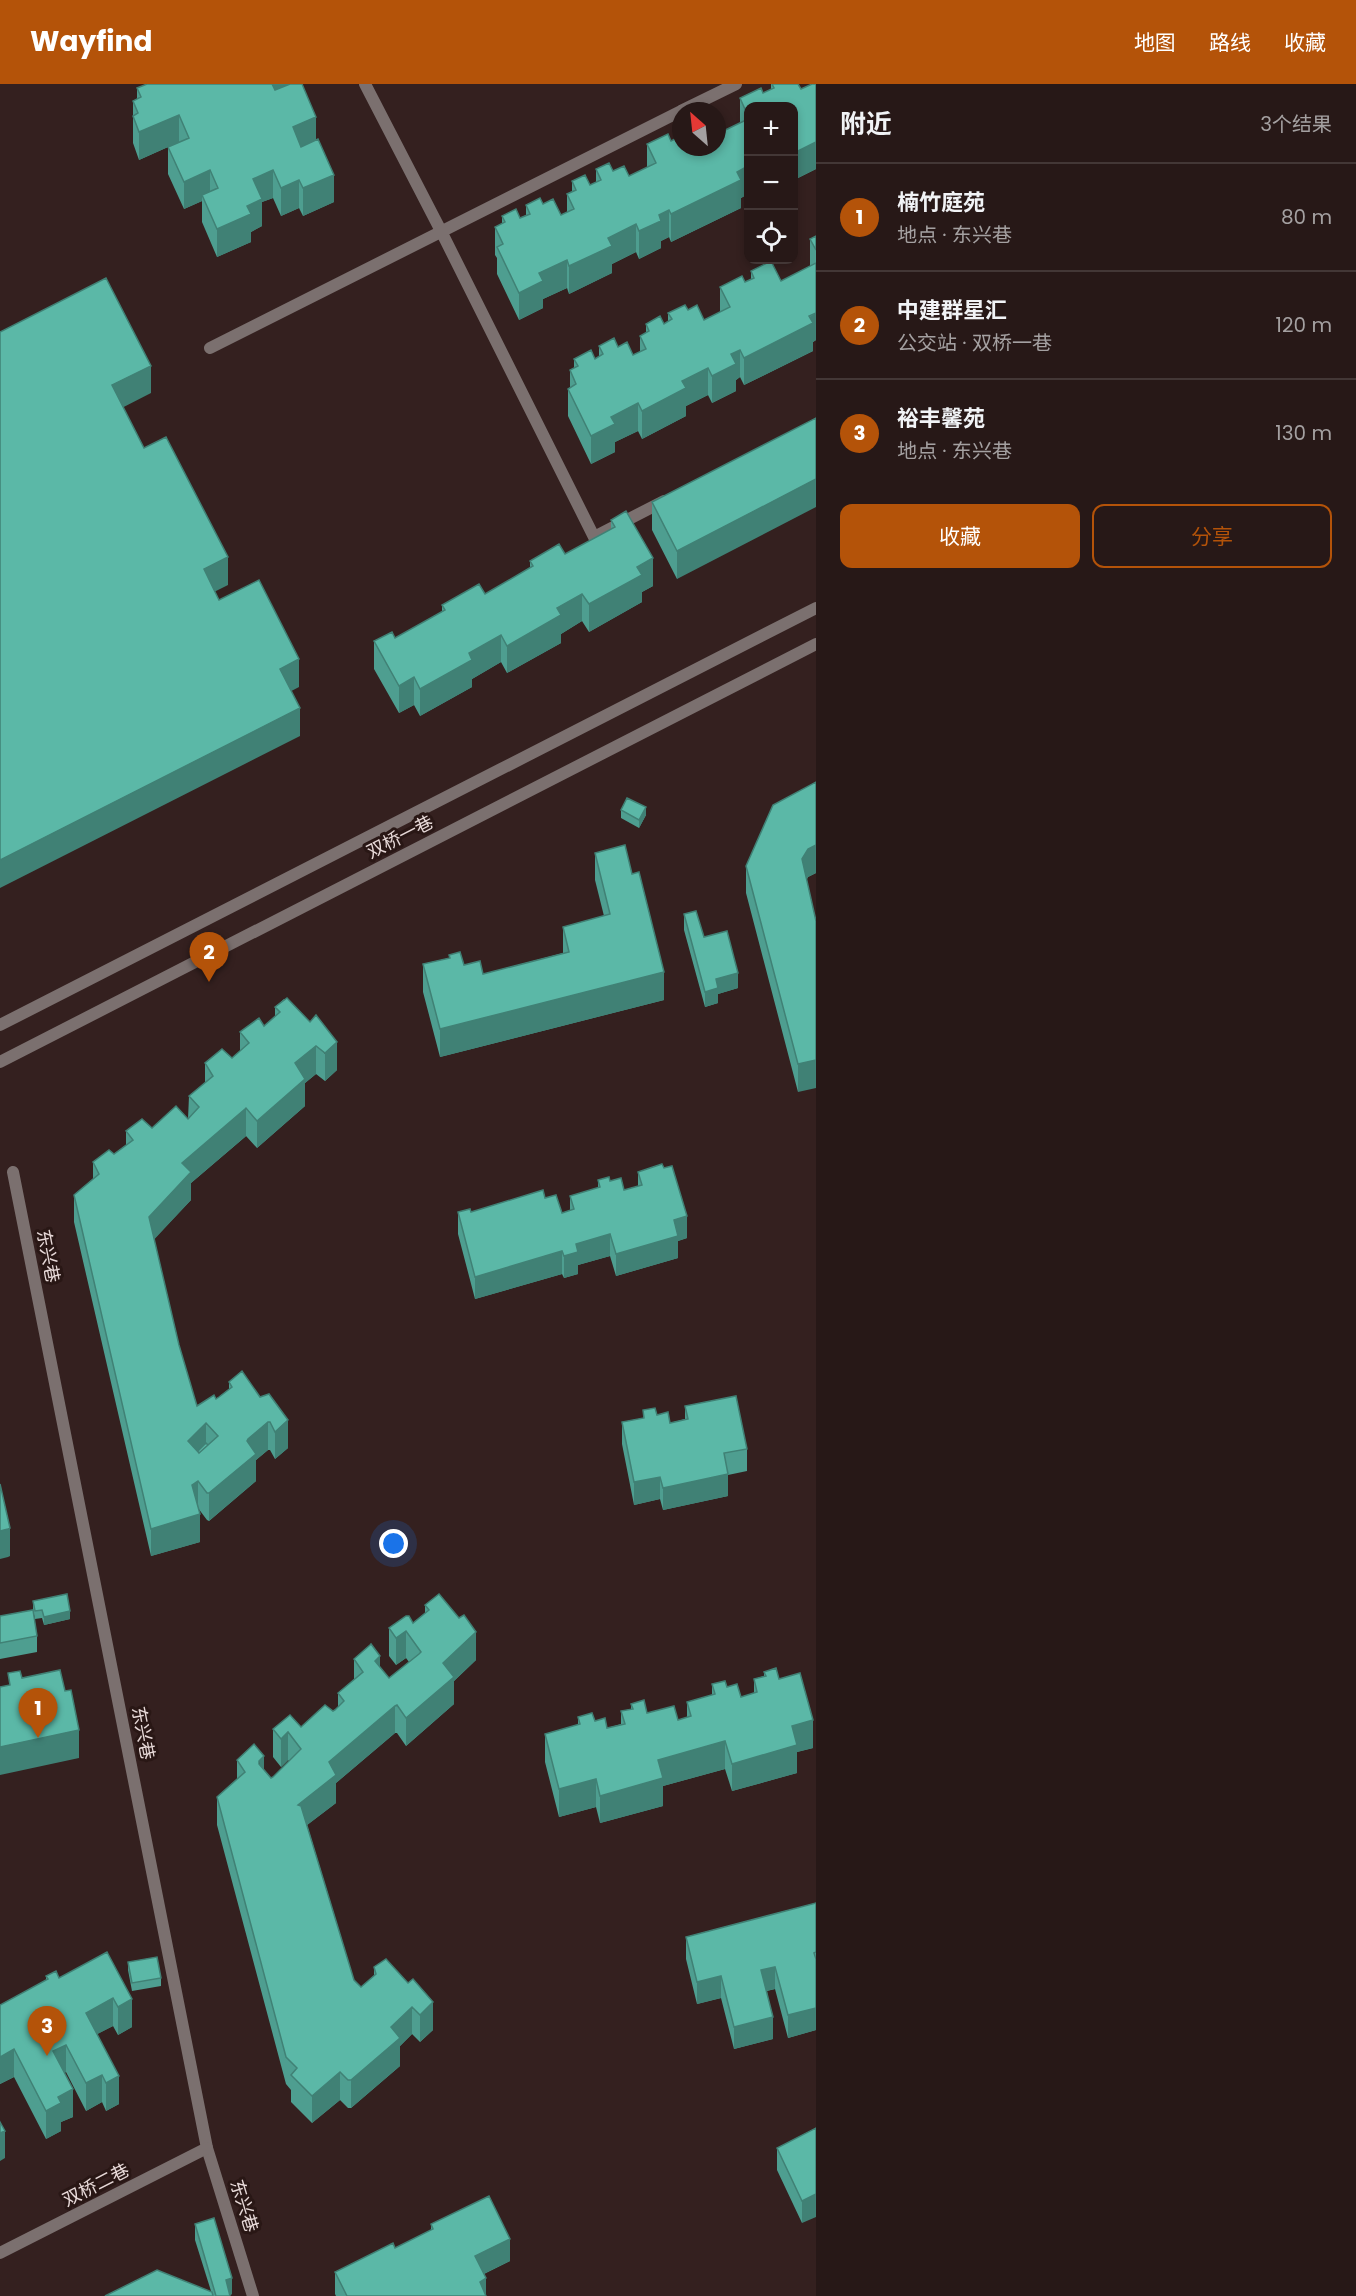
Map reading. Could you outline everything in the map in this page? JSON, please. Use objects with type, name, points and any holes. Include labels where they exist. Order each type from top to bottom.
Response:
[{"type":"street","points":[[365,84],[594,537],[679,494]]},
{"type":"street","points":[[699,102],[736,84]]},
{"type":"street","points":[[210,348],[672,116]]},
{"type":"street","name":"双桥一巷","points":[[0,1025],[816,608]]},
{"type":"street","name":"双桥一巷","points":[[0,1062],[816,644]]},
{"type":"street","name":"东兴巷","points":[[13,1172],[207,2148],[253,2296]]},
{"type":"street","name":"双桥二巷","points":[[0,2253],[207,2148]]},
{"type":"building","points":[[147,84],[272,84],[275,90],[290,84],[302,84],[316,117],[293,127],[301,147],[318,139],[334,175],[303,188],[299,180],[281,188],[273,170],[253,179],[262,199],[247,206],[251,214],[217,229],[202,195],[218,188],[210,170],[184,182],[168,147],[189,138],[179,115],[139,132],[133,116],[138,113],[133,101],[141,97],[137,88]]},
{"type":"building","points":[[772,84],[798,84],[801,89],[816,84],[816,142],[798,151],[798,102],[744,102],[744,107],[740,98],[761,88],[763,93],[774,88]]},
{"type":"building","points":[[744,121],[744,168],[737,172],[741,180],[671,214],[669,210],[659,215],[661,221],[639,231],[636,224],[608,238],[612,246],[569,266],[567,260],[539,273],[543,281],[519,293],[497,247],[503,244],[495,227],[505,222],[502,216],[516,209],[520,218],[530,214],[526,205],[540,198],[543,204],[553,199],[561,215],[574,209],[567,194],[576,190],[572,181],[585,175],[590,185],[601,180],[596,169],[609,163],[613,171],[624,166],[629,176],[656,163],[647,144],[668,134],[672,140],[672,156],[726,156],[726,130]]},
{"type":"building","points":[[816,236],[816,250],[810,239]]},
{"type":"building","points":[[816,263],[816,313],[809,316],[813,323],[744,358],[740,350],[731,354],[736,364],[712,376],[708,368],[682,381],[686,388],[642,411],[638,403],[611,417],[615,424],[591,436],[568,389],[576,384],[570,370],[578,366],[574,359],[591,350],[595,359],[603,354],[599,346],[614,338],[618,347],[627,342],[633,355],[646,349],[640,336],[649,331],[646,324],[660,316],[664,324],[672,319],[668,313],[685,305],[688,310],[697,305],[704,320],[730,307],[720,287],[742,276],[745,282],[754,278],[751,271],[765,264],[772,264],[781,281]]},
{"type":"building","points":[[106,278],[151,366],[112,385],[144,448],[166,437],[228,557],[204,569],[219,600],[259,580],[299,659],[280,669],[300,708],[0,860],[0,332]]},
{"type":"building","points":[[816,418],[816,479],[677,551],[652,502]]},
{"type":"building","points":[[626,511],[653,558],[637,567],[642,575],[589,604],[582,594],[557,608],[561,615],[507,646],[501,635],[469,653],[472,660],[420,689],[414,677],[399,686],[374,641],[392,632],[395,638],[445,610],[442,605],[479,584],[485,594],[533,566],[530,561],[559,544],[565,554],[615,527],[611,520]]},
{"type":"building","points":[[816,782],[816,845],[808,849],[802,859],[816,921],[816,1060],[798,1064],[746,866],[773,805]]},
{"type":"building","points":[[627,798],[646,807],[639,820],[621,810]]},
{"type":"building","points":[[625,845],[632,874],[639,872],[664,972],[440,1029],[423,964],[450,958],[449,955],[460,952],[464,965],[480,961],[483,974],[569,952],[563,927],[610,914],[595,853]]},
{"type":"building","points":[[696,911],[704,937],[727,931],[738,973],[716,979],[718,988],[705,992],[684,914]]},
{"type":"building","points":[[287,998],[310,1022],[316,1015],[337,1042],[325,1053],[316,1046],[295,1063],[305,1079],[257,1121],[246,1108],[182,1163],[191,1172],[149,1217],[179,1345],[197,1406],[214,1395],[216,1399],[232,1387],[229,1382],[242,1371],[260,1397],[269,1394],[288,1420],[275,1432],[268,1422],[248,1439],[247,1441],[256,1454],[209,1493],[198,1481],[192,1485],[200,1514],[151,1529],[74,1195],[99,1174],[93,1162],[109,1150],[114,1154],[133,1140],[126,1131],[142,1119],[152,1128],[176,1106],[188,1119],[199,1107],[189,1096],[213,1076],[205,1063],[222,1049],[232,1058],[249,1043],[240,1032],[259,1018],[264,1026],[280,1012],[275,1007]],"holes":[[[206,1423],[218,1436],[199,1453],[188,1441]]]},
{"type":"building","points":[[662,1164],[664,1168],[672,1166],[687,1216],[674,1220],[678,1236],[616,1254],[610,1234],[576,1244],[578,1252],[564,1256],[562,1251],[475,1277],[458,1212],[470,1209],[471,1212],[543,1190],[545,1198],[556,1195],[562,1213],[574,1209],[570,1196],[600,1187],[598,1180],[609,1177],[610,1181],[621,1178],[624,1190],[642,1185],[638,1172]]},
{"type":"building","points":[[736,1396],[747,1449],[724,1453],[728,1474],[663,1488],[660,1477],[634,1482],[622,1422],[644,1418],[643,1410],[655,1408],[657,1415],[668,1412],[670,1423],[688,1419],[685,1406]]},
{"type":"building","points":[[206,1443],[208,1445],[199,1453],[198,1451]]},
{"type":"building","points":[[0,1484],[10,1528],[0,1531]]},
{"type":"building","points":[[67,1594],[70,1611],[44,1617],[42,1610],[35,1611],[33,1601]]},
{"type":"building","points":[[439,1594],[459,1618],[464,1615],[476,1632],[443,1663],[454,1677],[406,1718],[397,1705],[395,1706],[329,1762],[336,1775],[298,1805],[301,1806],[354,1980],[361,1987],[376,1974],[374,1967],[386,1959],[408,1983],[413,1979],[433,2002],[420,2015],[412,2007],[391,2027],[400,2038],[351,2080],[340,2072],[312,2096],[291,2075],[297,2068],[286,2057],[217,1797],[245,1772],[237,1760],[254,1744],[264,1756],[259,1764],[271,1778],[273,1777],[301,1749],[288,1732],[281,1739],[273,1729],[290,1715],[301,1727],[325,1705],[335,1710],[344,1701],[338,1693],[363,1672],[354,1659],[371,1644],[380,1656],[375,1661],[389,1678],[419,1654],[421,1652],[406,1631],[396,1638],[389,1628],[406,1616],[409,1616],[413,1623],[429,1610],[425,1605]]},
{"type":"building","points":[[33,1610],[37,1636],[0,1643],[0,1616]]},
{"type":"building","points":[[776,1668],[779,1679],[800,1673],[813,1720],[792,1726],[797,1745],[732,1764],[725,1741],[658,1760],[663,1778],[600,1796],[596,1779],[559,1789],[545,1734],[580,1724],[578,1717],[592,1713],[595,1721],[605,1718],[607,1728],[625,1724],[621,1711],[633,1709],[631,1704],[644,1700],[647,1713],[674,1706],[678,1720],[691,1716],[687,1702],[715,1694],[712,1684],[725,1681],[727,1687],[737,1684],[741,1697],[757,1692],[754,1679],[766,1676],[764,1672]]},
{"type":"building","points":[[60,1670],[65,1691],[71,1690],[79,1730],[0,1747],[0,1687],[10,1685],[8,1673],[20,1671],[22,1678]]},
{"type":"building","points":[[816,1903],[816,1952],[814,1953],[816,2008],[788,2015],[775,1967],[761,1970],[773,2017],[734,2027],[721,1976],[697,1982],[686,1937]]},
{"type":"building","points":[[107,1952],[132,1999],[118,2007],[113,1998],[86,2013],[119,2076],[106,2083],[102,2075],[86,2083],[66,2045],[53,2051],[73,2089],[58,2097],[61,2103],[46,2111],[14,2049],[0,2057],[0,2005],[48,1979],[46,1976],[56,1971],[59,1978]]},
{"type":"building","points":[[157,1957],[161,1978],[132,1983],[128,1962]]},
{"type":"building","points":[[0,2122],[5,2131],[0,2133]]},
{"type":"building","points":[[816,2128],[816,2194],[802,2201],[777,2148]]},
{"type":"building","points":[[489,2196],[510,2239],[475,2256],[486,2278],[480,2282],[486,2296],[347,2296],[335,2272],[393,2243],[395,2248],[433,2229],[431,2224]]},
{"type":"building","points":[[214,2218],[232,2278],[226,2280],[230,2296],[216,2296],[195,2224]]},
{"type":"building","points":[[157,2270],[212,2292],[213,2296],[105,2296]]},
{"type":"place","name":"中建群星汇","points":[[209,982]]},
{"type":"place","name":"楠竹庭苑","points":[[38,1738]]},
{"type":"place","name":"裕丰馨苑","points":[[47,2056]]}]
